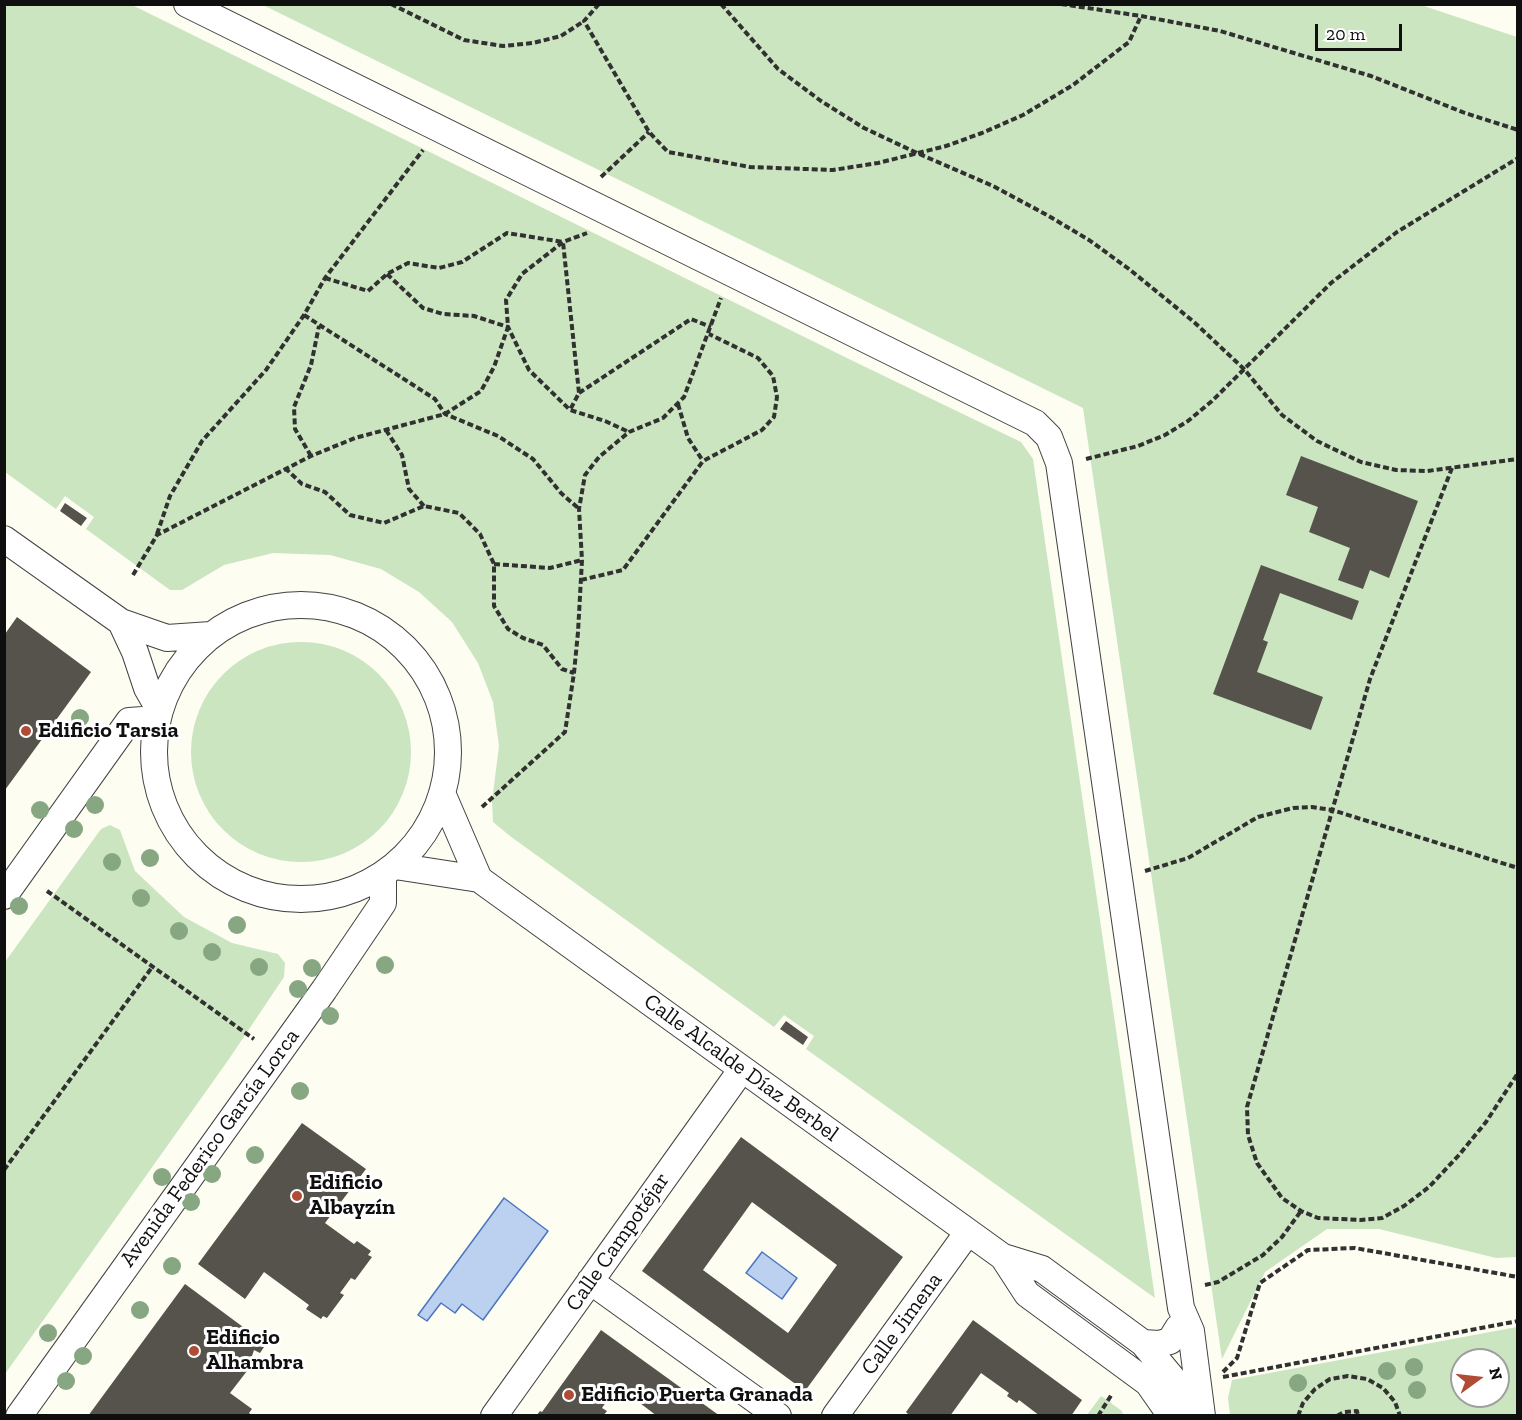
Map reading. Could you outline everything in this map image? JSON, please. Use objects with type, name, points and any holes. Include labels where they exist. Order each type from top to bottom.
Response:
[{"type":"street","points":[[187,4],[1025,417],[1049,437],[1061,475],[1180,1318],[1177,1360],[1173,1379]]},
{"type":"street","points":[[4,539],[121,622],[167,638],[211,635]]},
{"type":"street","points":[[300,604],[348,612],[391,635],[422,668],[442,711],[448,751],[442,793],[432,820],[412,850],[389,871],[345,893],[302,900],[256,892],[216,873],[182,839],[161,799],[154,759],[158,714],[172,679],[188,657],[211,635],[253,612],[300,604]]},
{"type":"street","points":[[121,622],[158,714]]},
{"type":"street","points":[[4,896],[129,721],[158,714]]},
{"type":"street","points":[[442,793],[479,879]]},
{"type":"street","name":"Calle Alcalde Díaz Berbel","points":[[389,871],[479,879],[1003,1257],[1042,1269],[1143,1343],[1173,1379],[1185,1406],[1183,1416]]},
{"type":"street","name":"Avenida Federico García Lorca","points":[[19,1416],[384,903],[389,871]]},
{"type":"street","name":"Calle Campotéjar","points":[[494,1416],[742,1068]]},
{"type":"street","name":"Calle Jimena","points":[[835,1416],[968,1232]]},
{"type":"street","name":"Calle Alcalde Díaz Berbel","points":[[1003,1257],[1027,1294],[1148,1383],[1171,1416]]},
{"type":"street","points":[[590,1281],[778,1416]]},
{"type":"street","points":[[1143,1343],[1159,1344],[1170,1341],[1180,1318]]},
{"type":"street","points":[[1180,1318],[1191,1331],[1202,1416]]},
{"type":"street","points":[[41,1384],[46,1416]]},
{"type":"path","points":[[391,4],[464,40],[503,46],[533,44],[561,36],[584,21],[599,4]]},
{"type":"path","points":[[722,4],[778,69],[821,101],[864,128],[993,186],[1089,240],[1129,269],[1194,322],[1244,369],[1282,415],[1317,441],[1361,462],[1396,470],[1427,471],[1518,459]]},
{"type":"path","points":[[1061,4],[1220,31],[1371,76],[1465,113],[1518,130]]},
{"type":"path","points":[[584,21],[650,132],[668,152],[750,167],[833,170],[878,163],[917,153],[982,134],[1023,115],[1073,85],[1129,42],[1141,16]]},
{"type":"path","points":[[601,177],[650,132]]},
{"type":"path","points":[[133,575],[157,535],[170,496],[202,441],[266,370],[304,315],[325,278],[427,145]]},
{"type":"path","points":[[1083,460],[1138,446],[1165,435],[1188,421],[1212,401],[1331,283],[1397,232],[1518,158]]},
{"type":"path","points":[[596,229],[563,242],[522,274],[506,300],[508,327],[529,370],[570,410],[605,421],[629,432]]},
{"type":"path","points":[[325,278],[368,291],[387,274],[408,263],[439,268],[462,262],[507,233],[563,242]]},
{"type":"path","points":[[563,242],[579,393]]},
{"type":"path","points":[[387,274],[423,308],[443,315],[474,316],[508,327]]},
{"type":"path","points":[[482,807],[565,732],[574,673],[582,560],[579,509],[585,475],[599,457],[629,432],[663,418],[684,397],[724,292]]},
{"type":"path","points":[[304,315],[435,399],[446,414],[498,436],[533,459],[561,493],[579,509]]},
{"type":"path","points":[[570,410],[579,393],[691,319],[711,327]]},
{"type":"path","points":[[311,456],[295,429],[294,407],[311,365],[319,326]]},
{"type":"path","points":[[157,535],[311,456],[355,438],[446,414],[481,391],[494,367],[508,327]]},
{"type":"path","points":[[581,580],[623,570],[703,461],[762,430],[774,417],[777,397],[773,376],[758,358],[709,334]]},
{"type":"path","points":[[678,404],[688,438],[703,461]]},
{"type":"path","points":[[386,430],[402,455],[409,489],[424,506]]},
{"type":"path","points":[[285,468],[302,484],[325,492],[350,515],[384,524],[424,506],[459,513],[480,534],[494,564],[494,606],[508,628],[523,638],[543,645],[562,669],[574,673]]},
{"type":"path","points":[[1452,468],[1370,679],[1247,1107],[1248,1135],[1257,1163],[1282,1198],[1301,1212],[1318,1218],[1361,1220],[1382,1218],[1404,1206],[1429,1187],[1486,1122],[1518,1073]]},
{"type":"path","points":[[494,564],[549,568],[582,560]]},
{"type":"path","points":[[1144,872],[1188,858],[1243,825],[1274,812],[1293,808],[1332,810],[1518,868]]},
{"type":"path","points":[[47,891],[254,1040]]},
{"type":"path","points":[[4,1170],[153,966]]},
{"type":"path","points":[[1205,1285],[1218,1282],[1263,1255],[1282,1237],[1301,1212]]},
{"type":"path","points":[[1518,1277],[1355,1248],[1308,1250],[1260,1283],[1237,1358],[1218,1378],[1518,1321]]},
{"type":"path","points":[[1298,1416],[1303,1403],[1315,1389],[1330,1379],[1348,1376],[1367,1379],[1383,1388],[1395,1402],[1400,1416]]},
{"type":"path","points":[[1098,1416],[1113,1394]]},
{"type":"path","points":[[1337,1416],[1344,1412],[1357,1411],[1358,1416]]},
{"type":"green space","points":[[5,4],[132,5],[1021,442],[1033,459],[1155,1298],[806,1049],[814,1036],[784,1015],[774,1027],[493,822],[492,801],[499,746],[493,702],[478,663],[452,622],[419,592],[381,569],[330,555],[273,553],[224,565],[182,590],[170,590],[86,529],[94,517],[65,496],[56,509],[5,472]]},
{"type":"green space","points":[[1418,4],[1517,37],[1517,1257],[1496,1258],[1379,1229],[1327,1229],[1265,1272],[1222,1359],[1083,408],[263,5]]},
{"type":"green space","points":[[301,642],[322,644],[343,650],[379,674],[403,710],[409,731],[411,752],[409,773],[403,794],[379,830],[343,854],[322,860],[301,862],[280,860],[259,854],[223,830],[199,794],[193,773],[191,752],[193,731],[199,710],[223,674],[259,650],[280,644]]},
{"type":"green space","points":[[110,825],[120,830],[135,871],[184,917],[232,943],[278,954],[285,963],[284,977],[229,1059],[5,1374],[5,962],[101,829]]},
{"type":"green space","points":[[1517,1327],[1517,1415],[1230,1415],[1228,1398],[1232,1380]]},
{"type":"green space","points":[[1101,1396],[1122,1411],[1123,1415],[1087,1415]]},
{"type":"water","points":[[504,1198],[548,1231],[483,1320],[462,1304],[455,1313],[441,1303],[427,1321],[418,1315]]},
{"type":"water","points":[[762,1252],[797,1278],[782,1299],[746,1273]]},
{"type":"building","points":[[1301,456],[1418,501],[1389,578],[1370,570],[1363,589],[1338,580],[1350,548],[1309,532],[1318,507],[1286,495]]},
{"type":"building","points":[[65,503],[87,518],[81,526],[60,511]]},
{"type":"building","points":[[1261,565],[1359,601],[1352,620],[1280,593],[1263,640],[1268,642],[1257,672],[1323,697],[1311,730],[1213,694]]},
{"type":"building","name":"Edificio Tarsia","points":[[17,617],[91,672],[5,790],[5,634]]},
{"type":"building","points":[[786,1021],[808,1037],[803,1045],[780,1029]]},
{"type":"building","name":"Edificio Albayzín","points":[[302,1123],[366,1169],[325,1223],[354,1244],[357,1241],[371,1251],[368,1255],[372,1257],[355,1280],[351,1278],[340,1293],[344,1295],[327,1318],[323,1316],[321,1319],[306,1309],[309,1305],[264,1272],[245,1299],[198,1264]]},
{"type":"building","points":[[741,1137],[903,1257],[805,1391],[642,1271]],"holes":[[[752,1202],[837,1265],[788,1333],[703,1270]]]},
{"type":"building","name":"Edificio Alhambra","points":[[185,1284],[266,1344],[260,1353],[254,1350],[247,1371],[230,1393],[252,1409],[249,1413],[253,1416],[88,1416]]},
{"type":"building","points":[[973,1320],[1082,1400],[1071,1416],[1040,1416],[1019,1400],[1017,1403],[1007,1396],[1009,1393],[981,1373],[950,1416],[910,1416],[906,1412]]},
{"type":"building","points":[[601,1330],[720,1416],[657,1416],[624,1391],[621,1395],[614,1390],[602,1408],[607,1411],[603,1416],[536,1416],[540,1411],[542,1412]]},
{"type":"place","name":"Edificio Tarsia","points":[[26,731]]},
{"type":"place","name":"Edificio Albayzín","points":[[297,1196]]},
{"type":"place","name":"Edificio Alhambra","points":[[194,1351]]},
{"type":"place","name":"Edificio Puerta Granada","points":[[569,1395]]}]
